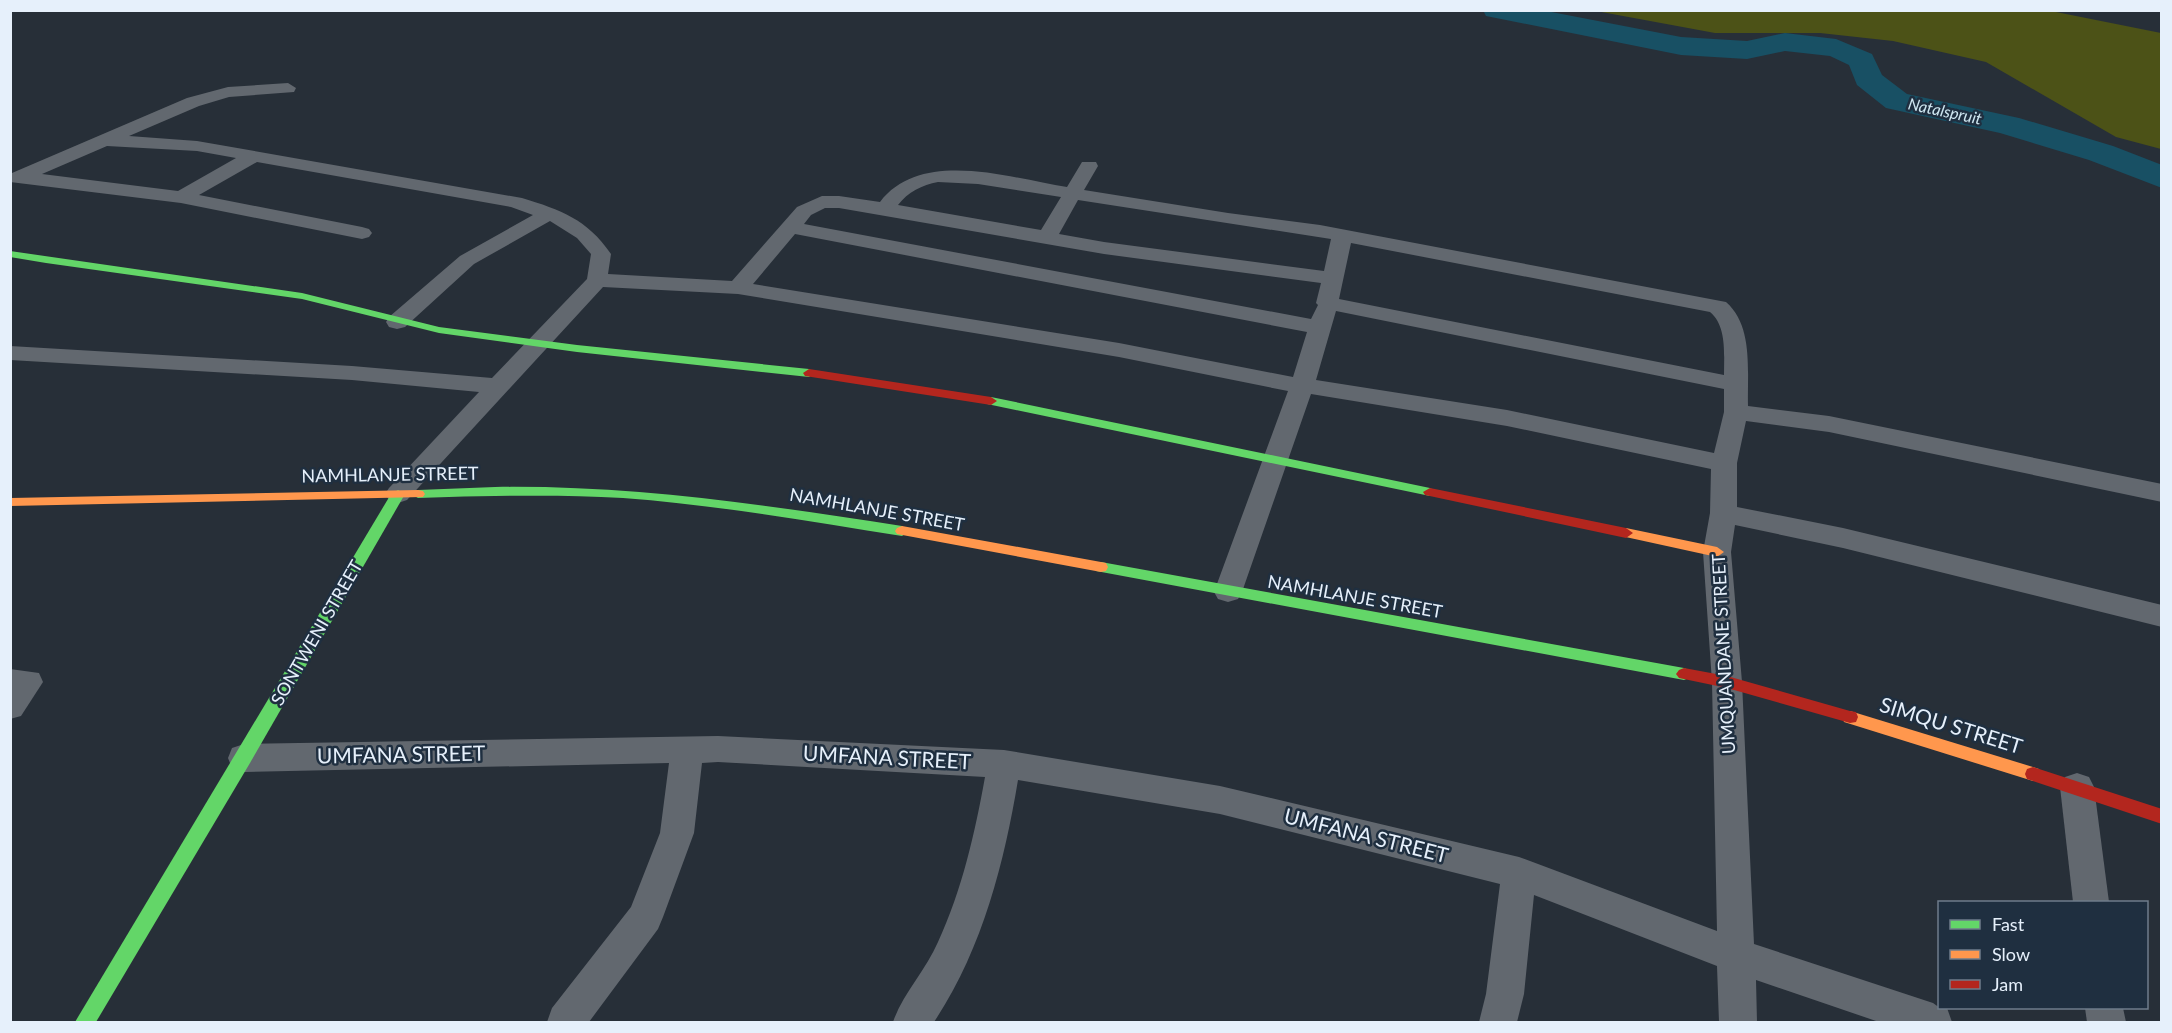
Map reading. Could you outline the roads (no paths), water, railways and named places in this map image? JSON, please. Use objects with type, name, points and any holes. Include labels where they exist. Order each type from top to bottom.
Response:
[{"type":"street","points":[[15,179],[208,97],[258,89],[288,88]]},
{"type":"street","points":[[105,140],[197,146],[482,194],[515,202],[549,214],[584,231],[595,242],[601,254],[597,280],[738,288],[1119,350],[1302,386],[1496,416],[1724,463]]},
{"type":"street","points":[[181,197],[252,157]]},
{"type":"street","points":[[1046,238],[1074,195],[1089,166]]},
{"type":"street","points":[[885,209],[892,198],[906,185],[946,177],[978,178],[1074,195],[1342,235],[1321,328],[1228,592]]},
{"type":"street","points":[[15,179],[181,197],[362,233]]},
{"type":"street","points":[[738,288],[804,211],[822,202],[839,202],[885,209],[1175,258],[1332,278]]},
{"type":"street","points":[[397,322],[467,260],[549,214]]},
{"type":"street","points":[[790,227],[1127,293],[1321,328]]},
{"type":"street","name":"UMQUANDANE STREET","points":[[1342,235],[1709,304],[1724,312],[1731,325],[1735,343],[1736,412],[1724,463],[1724,513],[1717,552],[1726,682],[1738,1023]]},
{"type":"street","points":[[10,254],[86,268],[305,296],[397,322],[539,344],[831,375],[991,401],[1275,462],[1717,552]]},
{"type":"street","name":"SONTWENI STREET","points":[[85,1023],[244,759],[398,494],[597,280]]},
{"type":"street","points":[[1327,303],[1734,384]]},
{"type":"street","points":[[10,353],[352,373],[496,386]]},
{"type":"street","points":[[1736,412],[1829,424],[2162,493]]},
{"type":"street","name":"NAMHLANJE STREET","points":[[10,502],[548,491],[621,494],[733,504],[919,534],[1726,682]]},
{"type":"street","points":[[1724,513],[1843,538],[2162,616]]},
{"type":"street","points":[[10,681],[27,682],[10,708]]},
{"type":"street","name":"SIMQU STREET","points":[[1726,682],[1837,712],[2077,787],[2162,817]]},
{"type":"street","name":"UMFANA STREET","points":[[244,759],[718,749],[1004,764],[1220,800],[1519,873],[1737,956],[1933,1023]]},
{"type":"street","points":[[566,1023],[645,917],[677,833],[687,750]]},
{"type":"street","points":[[912,1023],[942,976],[969,909],[993,828],[1004,764]]},
{"type":"street","points":[[2077,787],[2091,901]]},
{"type":"street","points":[[1498,1023],[1505,994],[1519,873]]},
{"type":"waterway","name":"Natalspruit","points":[[1496,10],[1681,46],[1747,50],[1785,42],[1836,48],[1862,60],[1868,79],[1897,101],[2008,125],[2101,153],[2162,178]]}]
